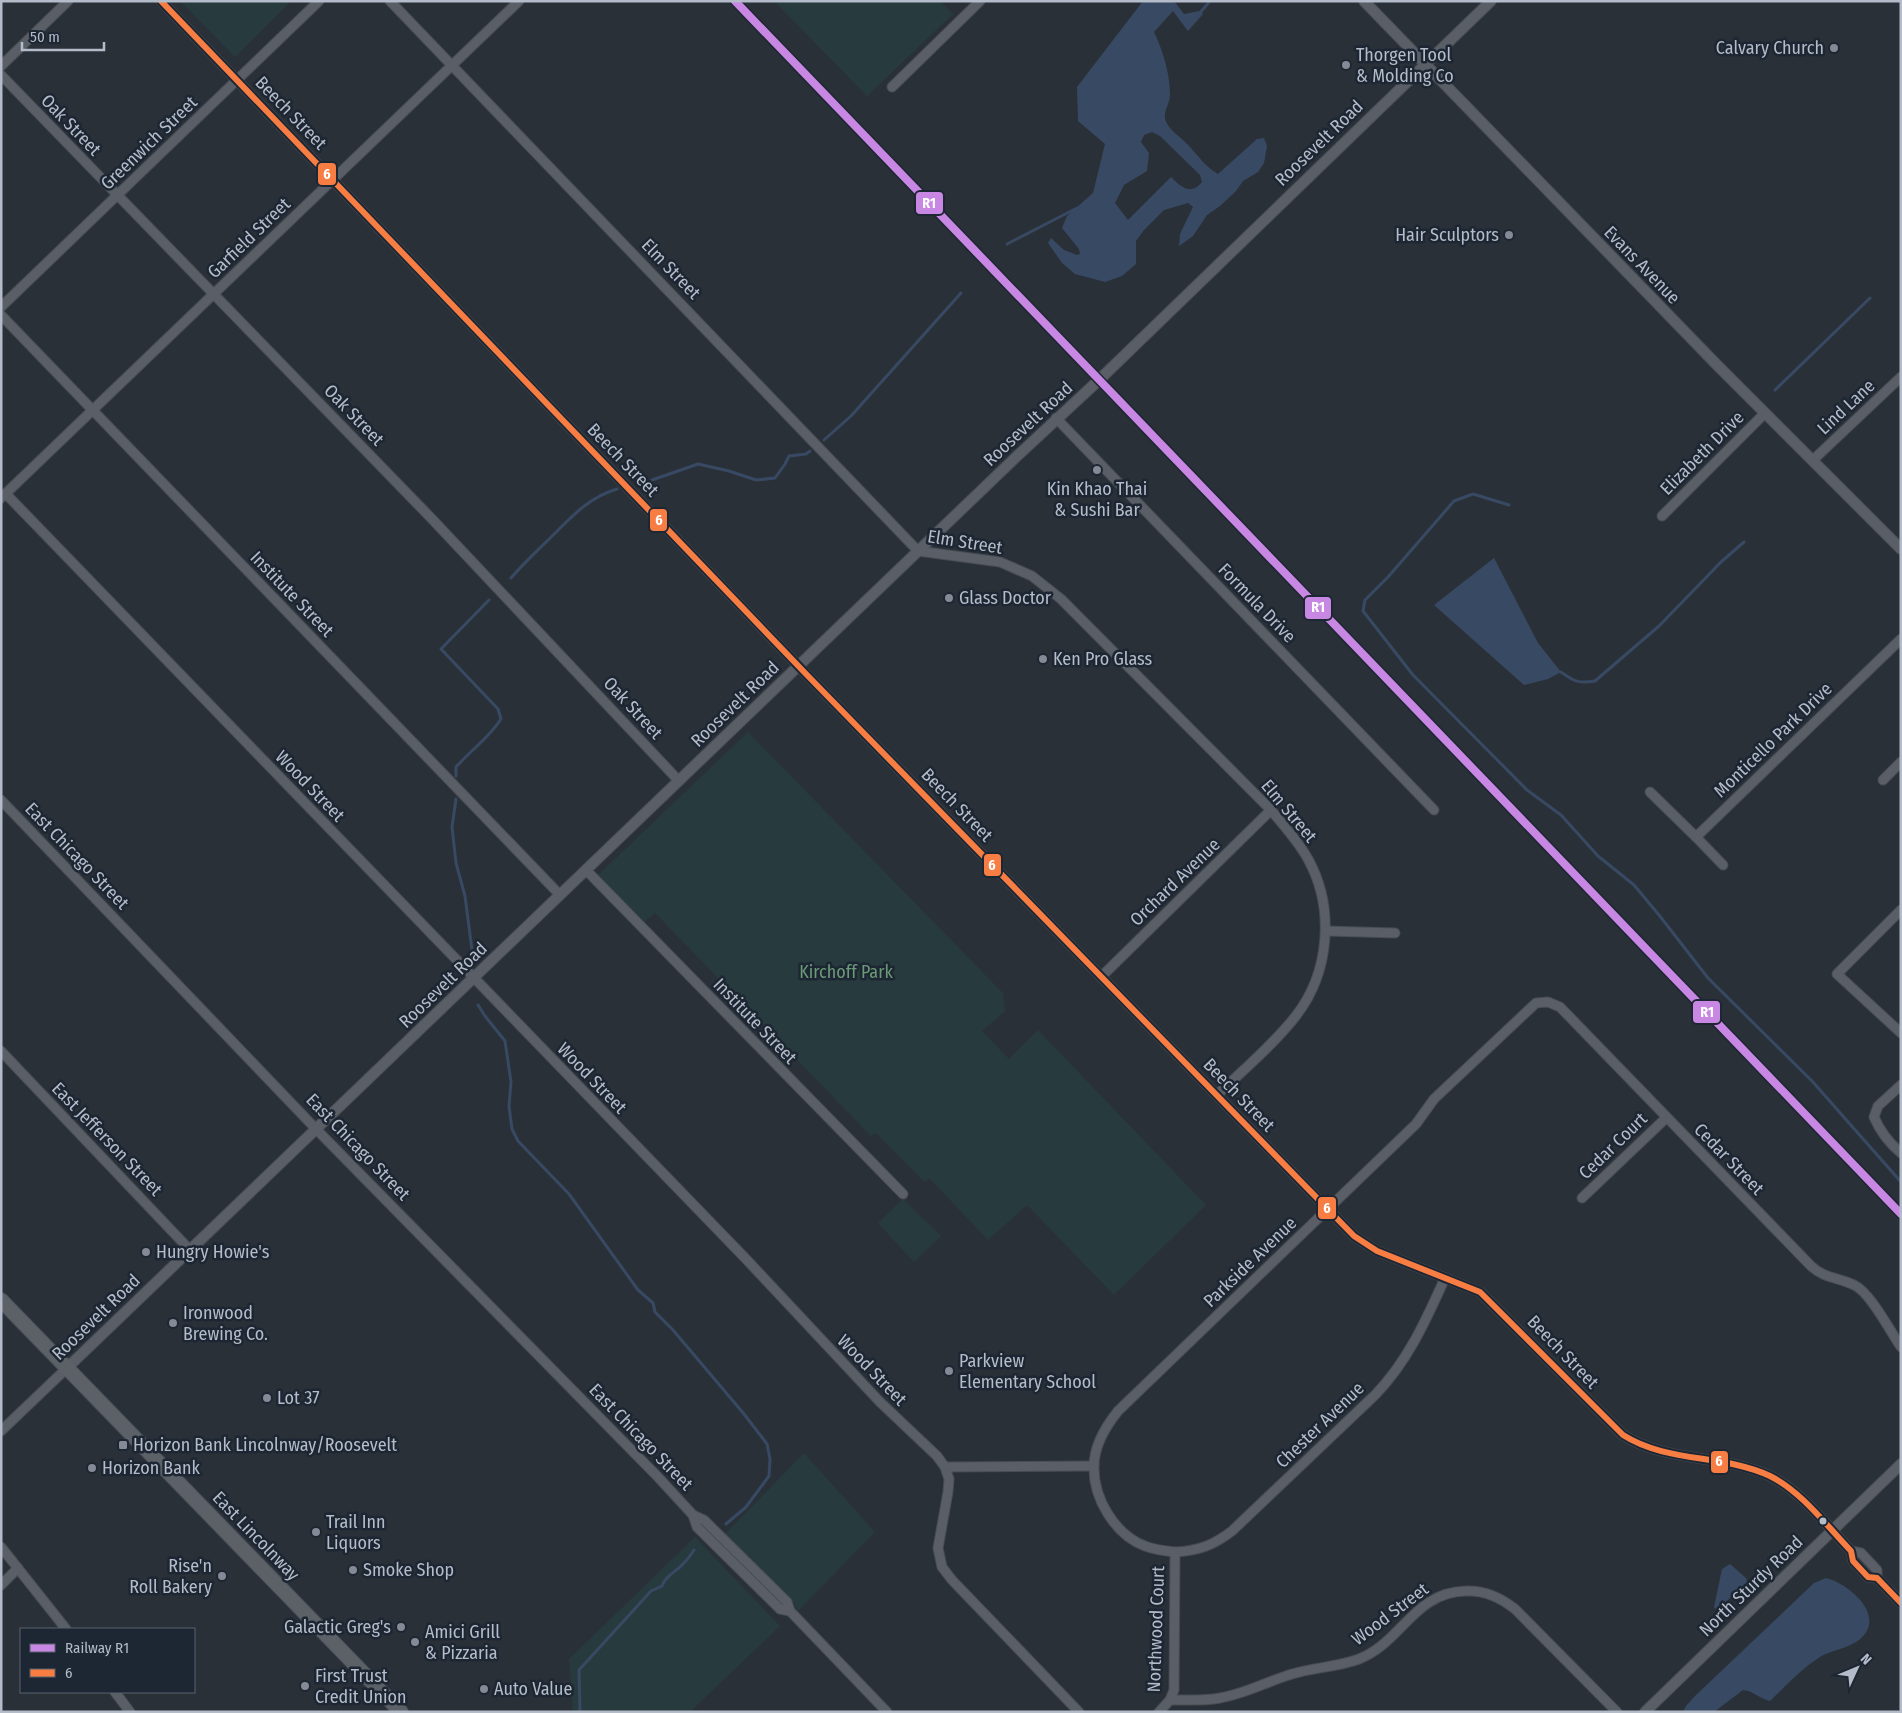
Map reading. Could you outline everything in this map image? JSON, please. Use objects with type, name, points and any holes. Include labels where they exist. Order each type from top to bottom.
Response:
[{"type":"main road","name":"East Lincolnway","points":[[1,1300],[401,1712]]},
{"type":"street","points":[[1,66],[68,1]]},
{"type":"street","name":"Beech Street","points":[[160,1],[334,180],[798,666],[1354,1236],[1377,1251],[1470,1287],[1489,1299],[1622,1435],[1645,1447],[1739,1466],[1770,1476],[1803,1500],[1851,1551],[1861,1553],[1877,1570],[1877,1578],[1897,1592],[1901,1603]]},
{"type":"street","name":"Greenwich Street","points":[[1,307],[319,1]]},
{"type":"street","name":"Elm Street","points":[[390,1],[918,552],[1000,562],[1032,576],[1061,599],[1271,810],[1296,841],[1315,874],[1323,904],[1326,931],[1318,975],[1305,1003],[1286,1027],[1217,1095]]},
{"type":"street","name":"Garfield Street","points":[[4,496],[519,1]]},
{"type":"street","points":[[892,88],[980,1]]},
{"type":"street","name":"Evans Avenue","points":[[1364,1],[1765,413],[1901,549]]},
{"type":"street","name":"Roosevelt Road","points":[[1,1431],[1491,1]]},
{"type":"street","name":"Oak Street","points":[[1,75],[425,512],[679,781]]},
{"type":"street","name":"Institute Street","points":[[1,315],[560,895]]},
{"type":"street","name":"Lind Lane","points":[[1813,460],[1901,377]]},
{"type":"street","name":"Elizabeth Drive","points":[[1662,516],[1765,413]]},
{"type":"street","name":"Formula Drive","points":[[1056,418],[1434,810]]},
{"type":"street","name":"Wood Street","points":[[4,496],[746,1259],[880,1402],[937,1456],[945,1467]]},
{"type":"street","name":"Monticello Park Drive","points":[[1696,837],[1901,639]]},
{"type":"street","points":[[1883,780],[1901,762]]},
{"type":"street","points":[[1650,792],[1723,865]]},
{"type":"street","name":"East Chicago Street","points":[[1,800],[316,1128],[658,1476],[693,1515],[704,1520],[787,1602],[790,1611],[887,1712]]},
{"type":"street","name":"Orchard Avenue","points":[[1102,976],[1271,810]]},
{"type":"street","name":"Institute Street","points":[[586,870],[903,1194]]},
{"type":"street","points":[[1901,910],[1837,974],[1901,1034]]},
{"type":"street","points":[[1326,931],[1394,933]]},
{"type":"street","name":"Cedar Street","points":[[1530,1008],[1536,1003],[1542,1002],[1548,1002],[1560,1007],[1811,1266],[1826,1276],[1852,1284],[1863,1291],[1901,1347]]},
{"type":"street","name":"Parkside Avenue","points":[[1094,1466],[1097,1449],[1104,1432],[1118,1411],[1416,1124],[1434,1099],[1530,1008]]},
{"type":"street","name":"East Jefferson Street","points":[[1,1051],[190,1250]]},
{"type":"street","points":[[1901,1085],[1878,1106],[1874,1116],[1878,1127],[1901,1153]]},
{"type":"street","name":"Cedar Court","points":[[1582,1198],[1666,1118]]},
{"type":"street","name":"Chester Avenue","points":[[1175,1552],[1199,1549],[1220,1540],[1232,1531],[1376,1395],[1393,1374],[1419,1335],[1445,1278]]},
{"type":"street","name":"North Sturdy Road","points":[[1645,1712],[1901,1464]]},
{"type":"street","points":[[1079,1712],[952,1580],[942,1567],[938,1548],[948,1492],[949,1479],[945,1467],[1094,1466]]},
{"type":"street","name":"Northwood Court","points":[[1094,1466],[1100,1498],[1106,1512],[1116,1525],[1143,1546],[1175,1552],[1174,1690],[1170,1700],[1159,1712]]},
{"type":"street","points":[[1,1547],[65,1628]]},
{"type":"street","points":[[1,1584],[18,1568]]},
{"type":"street","name":"Wood Street","points":[[1170,1700],[1221,1698],[1293,1674],[1336,1666],[1362,1658],[1384,1643],[1425,1604],[1448,1593],[1473,1591],[1496,1596],[1515,1609],[1617,1712]]},
{"type":"street","points":[[116,1693],[130,1712]]},
{"type":"green space","points":[[180,1],[291,1],[235,57]]},
{"type":"green space","points":[[774,1],[940,1],[953,14],[867,96]]},
{"type":"green space","name":"Kirchoff Park","points":[[748,732],[1003,993],[1005,1011],[982,1031],[1009,1059],[1038,1030],[1206,1205],[1114,1295],[1027,1205],[988,1240],[929,1178],[925,1182],[876,1133],[871,1136],[655,913],[644,922],[598,875]]},
{"type":"green space","points":[[903,1199],[941,1236],[914,1262],[878,1223]]},
{"type":"green space","points":[[804,1453],[875,1532],[798,1611],[792,1600],[725,1534]]},
{"type":"green space","points":[[695,1537],[780,1626],[690,1712],[573,1712],[569,1659]]},
{"type":"water","points":[[1143,1],[1174,1],[1184,14],[1199,11],[1203,14],[1188,31],[1173,11],[1154,32],[1163,54],[1169,79],[1170,95],[1165,115],[1166,122],[1206,165],[1218,174],[1257,139],[1264,138],[1267,146],[1264,163],[1258,172],[1243,181],[1236,191],[1207,215],[1193,236],[1179,246],[1180,234],[1193,207],[1188,203],[1164,210],[1144,230],[1136,241],[1136,264],[1122,276],[1105,282],[1075,274],[1062,263],[1048,243],[1051,238],[1064,250],[1077,255],[1080,254],[1079,249],[1062,228],[1067,216],[1093,193],[1105,144],[1078,121],[1077,87]],"holes":[[[1152,132],[1160,136],[1200,175],[1202,182],[1194,189],[1190,189],[1182,187],[1171,177],[1128,220],[1115,203],[1124,185],[1147,171],[1149,153],[1141,142],[1144,135]]]},
{"type":"water","points":[[1494,558],[1538,643],[1561,672],[1548,679],[1524,685],[1434,605]]},
{"type":"water","points":[[1730,1564],[1746,1578],[1747,1582],[1717,1610],[1714,1607],[1722,1569]]},
{"type":"water","points":[[1826,1578],[1852,1592],[1866,1608],[1869,1626],[1860,1639],[1849,1646],[1820,1657],[1800,1672],[1770,1701],[1743,1690],[1714,1712],[1683,1712],[1695,1696],[1814,1583]]},
{"type":"waterway","points":[[1199,14],[1210,1]]},
{"type":"waterway","points":[[1007,244],[1077,208]]},
{"type":"waterway","points":[[824,440],[851,416],[961,293]]},
{"type":"waterway","points":[[1775,390],[1870,298]]},
{"type":"waterway","points":[[652,480],[698,464],[756,480],[775,478],[789,456],[806,454],[810,451]]},
{"type":"waterway","points":[[511,578],[578,511],[596,498],[617,489]]},
{"type":"waterway","points":[[1509,505],[1473,494],[1454,501],[1388,577],[1365,600],[1363,611],[1413,675],[1527,790],[1561,815],[1598,856],[1634,885],[1708,978],[1812,1081],[1901,1182]]},
{"type":"waterway","points":[[1561,672],[1576,681],[1595,681],[1659,626],[1721,562],[1744,542]]},
{"type":"waterway","points":[[456,776],[456,767],[491,732],[501,719],[498,709],[441,649],[489,600]]},
{"type":"waterway","points":[[456,799],[452,827],[456,863],[465,896],[473,958]]},
{"type":"waterway","points":[[478,1005],[505,1041],[511,1082],[509,1106],[512,1129],[518,1141],[569,1194],[638,1290],[653,1303],[655,1312],[673,1330],[767,1444],[770,1459],[769,1476],[746,1507],[726,1524]]},
{"type":"waterway","points":[[580,1712],[579,1670],[651,1591],[662,1586],[666,1579],[680,1567],[694,1550]]},
{"type":"rail line","name":"R1","points":[[735,1],[1901,1214]]},
{"type":"transit line","name":"6","points":[[161,1],[807,675],[1354,1236],[1377,1251],[1480,1292],[1623,1435],[1640,1444],[1658,1450],[1752,1469],[1782,1483],[1823,1520],[1851,1551],[1853,1561],[1868,1577],[1877,1578],[1901,1603]]},
{"type":"place","name":"Calvary Church","points":[[1834,48]]},
{"type":"place","name":"Thorgen Tool & Molding Co","points":[[1346,65]]},
{"type":"place","name":"Hair Sculptors","points":[[1509,235]]},
{"type":"place","name":"Kin Khao Thai & Sushi Bar","points":[[1097,470]]},
{"type":"place","name":"Glass Doctor","points":[[949,598]]},
{"type":"place","name":"Ken Pro Glass","points":[[1043,659]]},
{"type":"place","name":"Hungry Howie's","points":[[146,1252]]},
{"type":"place","name":"Ironwood Brewing Co.","points":[[173,1323]]},
{"type":"place","name":"Parkview Elementary School","points":[[949,1371]]},
{"type":"place","name":"Lot 37","points":[[267,1398]]},
{"type":"place","name":"Horizon Bank Lincolnway/Roosevelt","points":[[123,1445]]},
{"type":"place","name":"Horizon Bank","points":[[92,1468]]},
{"type":"place","name":"Trail Inn Liquors","points":[[316,1532]]},
{"type":"place","name":"Smoke Shop","points":[[353,1570]]},
{"type":"place","name":"Rise'n Roll Bakery","points":[[222,1576]]},
{"type":"place","name":"Galactic Greg's","points":[[401,1627]]},
{"type":"place","name":"Amici Grill & Pizzaria","points":[[415,1642]]},
{"type":"place","name":"First Trust Credit Union","points":[[305,1686]]},
{"type":"place","name":"Auto Value","points":[[484,1689]]}]
